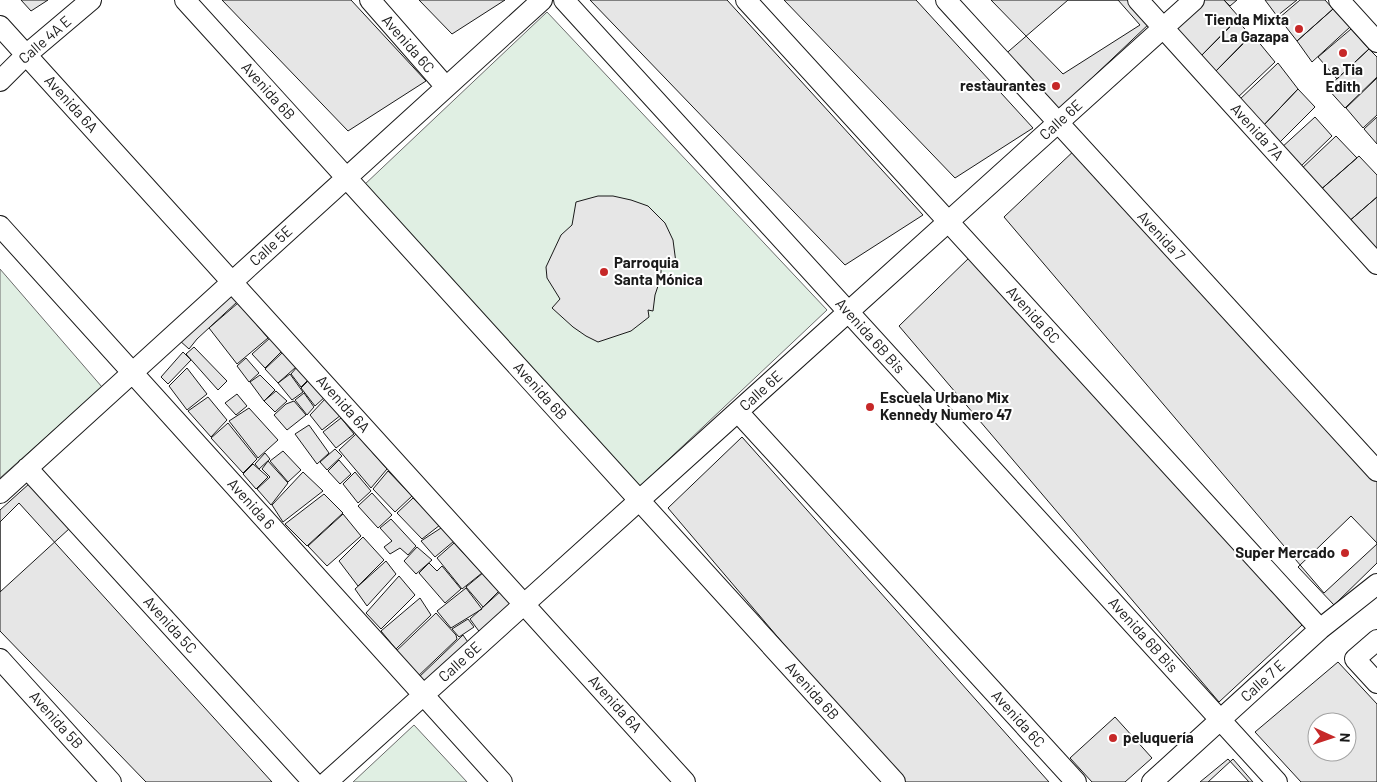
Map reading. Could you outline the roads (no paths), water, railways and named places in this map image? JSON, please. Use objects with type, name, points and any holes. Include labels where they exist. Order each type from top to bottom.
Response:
[{"type":"street","name":"Calle 4A E","points":[[0,81],[26,55],[91,0]]},
{"type":"street","name":"Avenida 6B","points":[[185,0],[895,782]]},
{"type":"street","name":"Avenida 6C","points":[[370,0],[446,87]]},
{"type":"street","name":"Calle 5E","points":[[0,492],[542,0]]},
{"type":"street","name":"Avenida 6B Bis","points":[[564,0],[1277,782]]},
{"type":"street","name":"Avenida 6C","points":[[746,0],[1320,629]]},
{"type":"street","name":"Avenida 7","points":[[946,0],[1377,471]]},
{"type":"street","name":"Avenida 7A","points":[[1138,0],[1377,264]]},
{"type":"street","name":"Calle 6E","points":[[327,782],[1194,0]]},
{"type":"street","points":[[1339,0],[1377,42]]},
{"type":"street","name":"Avenida 6A","points":[[0,26],[685,782]]},
{"type":"street","name":"Avenida 6","points":[[0,226],[502,782]]},
{"type":"street","name":"Avenida 6C","points":[[738,412],[1076,782]]},
{"type":"street","name":"Avenida 5C","points":[[27,468],[313,782]]},
{"type":"street","name":"Calle 7 E","points":[[1152,782],[1320,629],[1377,584]]},
{"type":"street","points":[[1377,640],[1355,659],[1377,683]]},
{"type":"street","name":"Avenida 5B","points":[[0,659],[111,782]]},
{"type":"place","name":"Tienda Mixta La Gazapa","points":[[1299,29]]},
{"type":"place","name":"La Tia Edith","points":[[1343,53]]},
{"type":"place","name":"restaurantes","points":[[1056,86]]},
{"type":"place","name":"Parroquia Santa Mónica","points":[[604,272]]},
{"type":"place","name":"Escuela Urbano Mix Kennedy Numero 47","points":[[870,407]]},
{"type":"place","name":"Super Mercado","points":[[1345,553]]},
{"type":"place","name":"peluquería","points":[[1113,738]]}]
